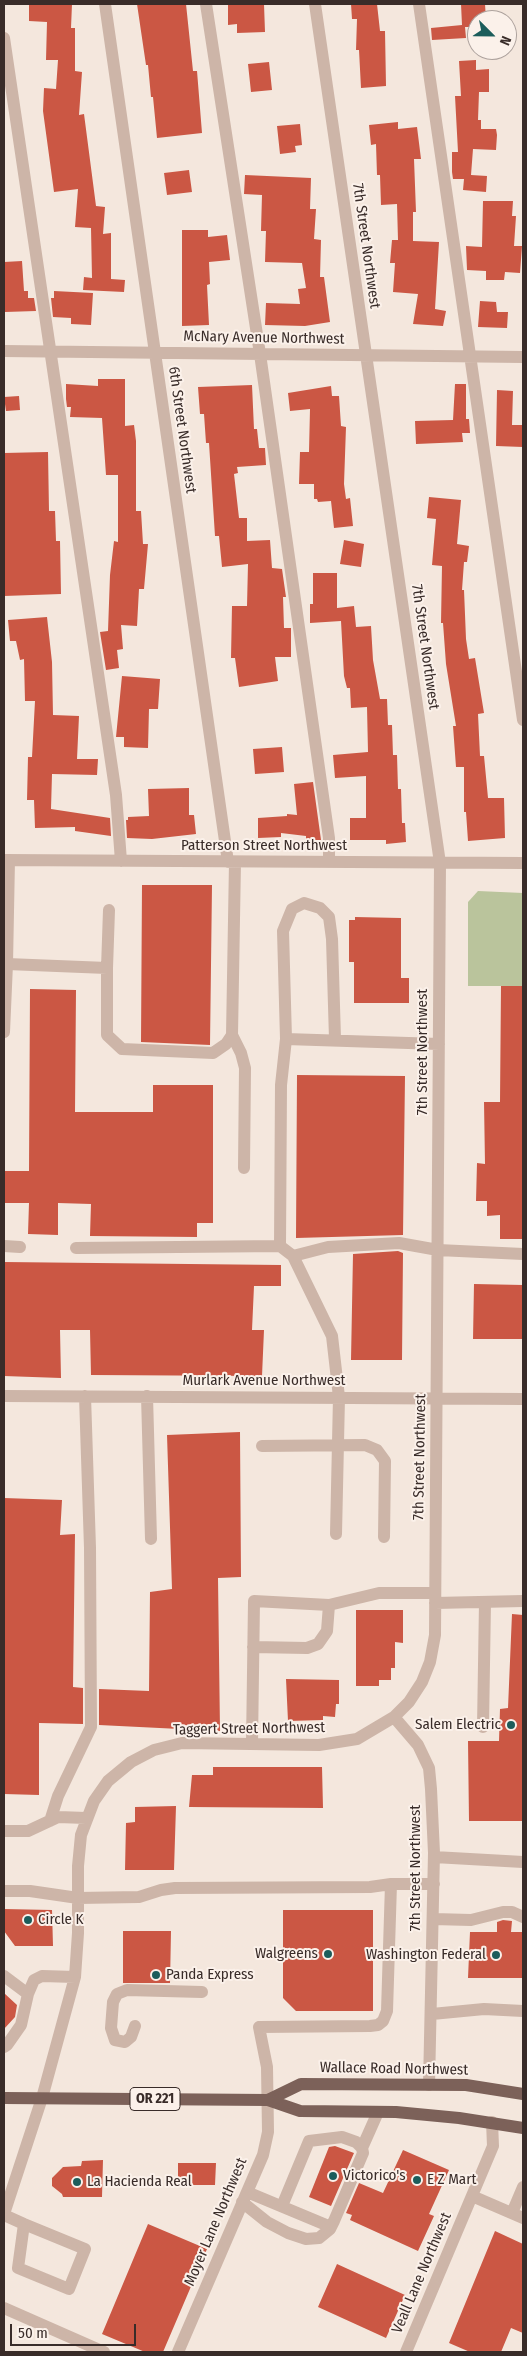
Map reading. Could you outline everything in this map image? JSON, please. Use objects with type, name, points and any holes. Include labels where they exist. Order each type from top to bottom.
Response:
[{"type":"main road","name":"Wallace Road Northwest","points":[[268,2100],[301,2084],[466,2085],[523,2094]]},
{"type":"main road","name":"Wallace Road Northwest","points":[[4,2098],[268,2100],[300,2111],[378,2112],[492,2122],[523,2128]]},
{"type":"street","name":"6th Street Northwest","points":[[105,4],[154,353],[231,862],[232,1035]]},
{"type":"street","points":[[206,4],[260,354],[329,838],[329,862]]},
{"type":"street","name":"7th Street Northwest","points":[[316,4],[365,356],[440,863],[435,1635],[430,1662],[422,1682],[409,1702],[394,1717],[418,1745],[429,1768],[434,1857],[429,2085]]},
{"type":"street","points":[[419,4],[523,720]]},
{"type":"street","points":[[4,38],[116,795],[121,861]]},
{"type":"street","name":"McNary Avenue Northwest","points":[[4,351],[523,357]]},
{"type":"street","points":[[4,1032],[7,964],[6,860]]},
{"type":"street","name":"Patterson Street Northwest","points":[[6,860],[523,863]]},
{"type":"street","points":[[280,1246],[281,1085],[286,1039],[283,931],[292,909],[304,903],[320,908],[329,917],[332,939],[335,1039]]},
{"type":"street","points":[[110,910],[107,1034],[122,1050],[214,1053],[226,1044],[232,1035],[241,1053],[244,1068],[244,1168]]},
{"type":"street","points":[[7,964],[108,968]]},
{"type":"street","points":[[286,1039],[335,1039],[439,1044]]},
{"type":"street","points":[[292,1256],[328,1247],[399,1243],[438,1250],[523,1254]]},
{"type":"street","points":[[4,1246],[20,1247]]},
{"type":"street","points":[[76,1248],[280,1246],[292,1256],[332,1336],[339,1397],[336,1534]]},
{"type":"street","name":"Murlark Avenue Northwest","points":[[4,1396],[523,1399]]},
{"type":"street","points":[[50,1821],[58,1796],[91,1727],[90,1548],[85,1396]]},
{"type":"street","points":[[147,1396],[150,1539]]},
{"type":"street","points":[[262,1446],[338,1444],[365,1445],[377,1450],[385,1461],[384,1536]]},
{"type":"street","points":[[252,1744],[254,1601],[328,1605],[380,1593],[485,1602],[523,1601]]},
{"type":"street","points":[[483,1727],[485,1602]]},
{"type":"street","points":[[253,1647],[307,1648],[318,1644],[327,1631],[328,1605]]},
{"type":"street","name":"Taggert Street Northwest","points":[[4,2215],[42,2098],[75,1977],[79,1858],[86,1818],[94,1801],[108,1781],[130,1762],[154,1750],[182,1743],[318,1746],[358,1739],[394,1717]]},
{"type":"street","points":[[4,1831],[28,1831],[58,1817],[86,1818]]},
{"type":"street","points":[[434,1857],[523,1862]]},
{"type":"street","points":[[4,1891],[30,1891],[78,1898],[139,1897],[160,1890],[175,1888],[370,1887],[391,1884],[434,1884]]},
{"type":"street","name":"Moyer Lane Northwest","points":[[178,2352],[262,2156],[268,2132],[268,2067],[259,2027],[370,2026],[378,2025],[386,2018],[391,1884]]},
{"type":"street","points":[[433,1919],[471,1920],[503,1912],[512,1912],[523,1918]]},
{"type":"street","points":[[4,1976],[28,1994]]},
{"type":"street","points":[[4,2047],[21,2024],[28,1994],[34,1980],[42,1976],[75,1977]]},
{"type":"street","points":[[135,2026],[131,2037],[125,2042],[115,2040],[111,2028],[113,2002],[117,1994],[127,1990],[202,1992]]},
{"type":"street","points":[[432,2014],[484,2009],[523,2011]]},
{"type":"street","points":[[245,2197],[267,2222],[288,2233],[306,2239],[319,2238],[332,2227],[378,2112]]},
{"type":"street","name":"Veall Lane Northwest","points":[[406,2352],[493,2146],[492,2122]]},
{"type":"street","points":[[282,2206],[309,2141],[342,2137],[356,2142],[362,2148]]},
{"type":"street","points":[[472,2196],[518,2215],[523,2187]]},
{"type":"street","points":[[245,2197],[282,2206],[332,2227]]},
{"type":"street","points":[[4,2215],[86,2249],[69,2289],[18,2268],[24,2224]]},
{"type":"street","points":[[4,2308],[104,2352]]},
{"type":"green space","points":[[478,891],[523,893],[523,986],[468,986],[468,902]]},
{"type":"building","points":[[29,4],[72,4],[71,28],[75,28],[75,71],[82,72],[79,115],[84,114],[96,206],[105,207],[103,234],[111,233],[111,279],[125,280],[124,292],[83,290],[84,277],[92,278],[91,228],[75,227],[78,189],[54,192],[43,111],[44,88],[56,89],[58,60],[46,60],[47,22],[29,21]]},
{"type":"building","points":[[137,4],[186,4],[193,71],[197,71],[202,133],[157,138],[153,97],[151,97],[148,65],[146,65]]},
{"type":"building","points":[[228,4],[264,4],[265,32],[237,33],[237,24],[228,25]]},
{"type":"building","points":[[351,4],[377,4],[380,31],[385,31],[386,86],[361,88],[359,50],[356,50],[357,19],[352,19]]},
{"type":"building","points":[[461,4],[485,4],[485,10],[467,10],[466,38],[432,40],[431,28],[462,25]]},
{"type":"building","points":[[476,60],[476,70],[489,69],[489,92],[479,92],[478,120],[481,120],[481,129],[496,129],[496,150],[473,149],[471,175],[487,176],[486,192],[463,190],[464,179],[453,179],[452,152],[458,152],[455,96],[461,96],[459,61]]},
{"type":"building","points":[[269,62],[272,90],[251,92],[248,64]]},
{"type":"building","points":[[398,122],[398,129],[417,127],[421,159],[414,159],[416,212],[413,212],[413,241],[439,242],[435,309],[446,311],[443,326],[413,324],[418,294],[393,292],[395,263],[390,263],[392,240],[398,240],[397,204],[381,205],[380,175],[377,175],[376,144],[371,145],[369,125]]},
{"type":"building","points":[[300,124],[302,145],[295,146],[296,152],[280,154],[277,126]]},
{"type":"building","points":[[189,170],[192,192],[167,195],[164,173]]},
{"type":"building","points":[[245,175],[311,178],[310,209],[316,209],[314,239],[321,240],[320,277],[324,277],[330,322],[305,326],[265,325],[266,303],[300,304],[298,289],[306,288],[302,263],[265,262],[266,231],[261,231],[262,195],[244,194]]},
{"type":"building","points":[[483,201],[513,201],[512,216],[516,216],[514,246],[522,246],[520,273],[505,272],[504,280],[486,280],[486,271],[467,270],[466,246],[482,247]]},
{"type":"building","points":[[182,230],[208,230],[208,237],[227,235],[230,260],[209,262],[210,284],[207,285],[209,325],[182,326]]},
{"type":"building","points":[[22,261],[24,291],[28,291],[28,298],[34,298],[36,311],[5,312],[4,262]]},
{"type":"building","points":[[54,291],[93,293],[91,325],[71,324],[71,318],[53,317],[51,298],[54,298]]},
{"type":"building","points":[[480,301],[496,302],[497,312],[508,312],[507,328],[478,327]]},
{"type":"building","points":[[98,379],[125,379],[125,426],[134,425],[136,441],[136,511],[141,511],[143,544],[148,544],[144,589],[139,589],[137,626],[121,625],[123,649],[117,650],[119,668],[106,670],[100,632],[108,631],[110,575],[114,541],[118,542],[118,475],[106,475],[102,418],[70,417],[71,407],[67,407],[66,399],[66,384],[98,386]]},
{"type":"building","points":[[455,384],[466,384],[466,419],[469,419],[470,433],[462,433],[463,442],[416,444],[415,421],[453,420]]},
{"type":"building","points":[[252,385],[254,429],[257,429],[259,448],[265,448],[266,465],[237,467],[238,473],[234,474],[239,518],[247,518],[247,541],[270,540],[272,568],[282,569],[286,597],[283,597],[284,628],[291,628],[291,657],[275,657],[278,681],[239,687],[235,658],[231,658],[232,606],[247,606],[248,564],[222,567],[219,536],[215,536],[209,443],[206,443],[204,414],[200,414],[198,387]]},
{"type":"building","points":[[331,386],[332,396],[339,396],[341,426],[346,427],[344,484],[346,499],[350,498],[353,526],[334,528],[331,501],[318,502],[317,499],[314,499],[314,484],[299,484],[300,452],[309,452],[310,409],[290,411],[288,393]]},
{"type":"building","points":[[497,390],[513,391],[512,425],[523,425],[523,447],[496,446]]},
{"type":"building","points":[[19,396],[20,410],[6,411],[4,397]]},
{"type":"building","points":[[48,452],[49,511],[55,511],[56,541],[60,541],[61,594],[4,596],[4,453]]},
{"type":"building","points":[[429,497],[461,500],[457,544],[469,546],[467,562],[464,562],[462,590],[464,590],[466,639],[469,659],[475,658],[484,713],[478,714],[480,756],[484,756],[488,798],[504,798],[505,838],[468,841],[466,812],[464,812],[464,767],[456,767],[453,726],[456,726],[446,664],[443,623],[441,623],[442,566],[432,565],[436,519],[427,518]]},
{"type":"building","points":[[344,540],[364,544],[361,567],[340,564]]},
{"type":"building","points":[[313,573],[337,573],[337,608],[354,606],[356,627],[371,626],[373,660],[380,699],[387,699],[388,725],[392,725],[393,755],[397,755],[398,789],[401,789],[402,823],[405,823],[406,842],[386,844],[386,840],[350,840],[350,818],[366,818],[366,776],[335,778],[333,755],[368,752],[367,707],[351,708],[350,688],[347,688],[344,676],[341,621],[310,623],[310,604],[313,604]]},
{"type":"building","points":[[47,617],[52,662],[53,715],[79,716],[77,759],[98,759],[97,775],[52,774],[51,809],[110,818],[111,836],[75,831],[75,827],[35,828],[34,800],[27,800],[28,757],[32,757],[35,701],[25,701],[24,659],[20,660],[16,641],[10,641],[8,620]]},
{"type":"building","points":[[122,676],[160,679],[158,709],[149,709],[148,748],[124,747],[124,737],[116,737]]},
{"type":"building","points":[[282,747],[284,772],[255,774],[253,749]]},
{"type":"building","points":[[313,782],[321,840],[306,840],[306,836],[281,833],[281,837],[258,838],[258,818],[287,816],[287,814],[297,815],[294,784]]},
{"type":"building","points":[[189,788],[189,815],[194,815],[196,834],[152,839],[127,838],[126,820],[128,820],[128,817],[149,816],[148,789]]},
{"type":"building","points":[[142,885],[212,885],[210,1045],[141,1042]]},
{"type":"building","points":[[355,917],[401,918],[401,978],[409,978],[409,1003],[354,1003],[354,962],[349,962],[349,920],[355,920]]},
{"type":"building","points":[[501,986],[523,986],[523,1239],[500,1239],[500,1215],[487,1216],[487,1201],[476,1201],[477,1163],[485,1164],[484,1102],[500,1102]]},
{"type":"building","points":[[30,989],[76,990],[75,1112],[153,1112],[153,1085],[213,1085],[213,1223],[197,1223],[197,1237],[90,1236],[91,1204],[58,1203],[58,1235],[28,1234],[29,1203],[4,1203],[4,1171],[29,1171]]},
{"type":"building","points":[[297,1075],[405,1076],[403,1235],[296,1238]]},
{"type":"building","points":[[398,1251],[403,1253],[402,1360],[351,1360],[353,1254]]},
{"type":"building","points":[[4,1262],[281,1265],[281,1286],[254,1286],[252,1330],[264,1330],[262,1376],[91,1375],[90,1330],[60,1330],[61,1378],[4,1376]]},
{"type":"building","points":[[474,1284],[523,1285],[523,1339],[473,1339]]},
{"type":"building","points":[[240,1432],[241,1577],[218,1578],[220,1731],[99,1725],[99,1689],[149,1691],[150,1592],[172,1589],[167,1435]]},
{"type":"building","points":[[4,1498],[62,1500],[60,1535],[75,1534],[73,1687],[83,1688],[83,1724],[39,1723],[39,1795],[4,1794]]},
{"type":"building","points":[[356,1610],[403,1610],[403,1643],[395,1642],[395,1668],[391,1668],[391,1680],[379,1680],[379,1686],[356,1686]]},
{"type":"building","name":"Salem Electric","points":[[512,1614],[523,1615],[523,1821],[469,1821],[468,1741],[499,1741],[500,1709],[508,1708]]},
{"type":"building","points":[[286,1679],[339,1680],[339,1704],[336,1704],[335,1717],[323,1716],[323,1720],[288,1721]]},
{"type":"building","points":[[213,1767],[322,1767],[323,1808],[189,1807],[192,1775],[213,1775]]},
{"type":"building","points":[[176,1806],[174,1870],[125,1870],[126,1823],[135,1822],[135,1807]]},
{"type":"building","name":"Circle K","points":[[4,1909],[52,1910],[53,1946],[15,1946],[4,1931]]},
{"type":"building","name":"Walgreens","points":[[283,1910],[373,1910],[373,2011],[296,2011],[283,1998]]},
{"type":"building","name":"Washington Federal","points":[[503,1920],[512,1921],[511,1932],[523,1932],[523,1978],[468,1978],[470,1932],[497,1932],[497,1922]]},
{"type":"building","points":[[123,1931],[171,1931],[170,1983],[123,1983]]},
{"type":"building","points":[[4,1993],[17,2005],[15,2017],[4,2029]]},
{"type":"building","name":"Victorico's","points":[[335,2146],[354,2153],[331,2206],[309,2197],[329,2147]]},
{"type":"building","points":[[403,2150],[449,2170],[429,2214],[434,2216],[418,2251],[350,2220],[352,2215],[346,2213],[359,2183],[383,2193]]},
{"type":"building","name":"La Hacienda Real","points":[[103,2160],[102,2197],[63,2197],[52,2186],[52,2178],[63,2167],[81,2166],[82,2161]]},
{"type":"building","points":[[178,2163],[216,2163],[215,2185],[178,2185]]},
{"type":"building","points":[[148,2224],[207,2249],[163,2352],[145,2352],[102,2334]]},
{"type":"building","points":[[495,2231],[523,2244],[523,2333],[511,2328],[501,2352],[470,2352],[449,2343]]},
{"type":"building","points":[[337,2264],[405,2295],[386,2338],[318,2307]]},
{"type":"place","name":"Salem Electric","points":[[511,1725]]},
{"type":"place","name":"Circle K","points":[[28,1920]]},
{"type":"place","name":"Walgreens","points":[[328,1954]]},
{"type":"place","name":"Washington Federal","points":[[496,1955]]},
{"type":"place","name":"Panda Express","points":[[156,1975]]},
{"type":"place","name":"Victorico's","points":[[333,2176]]},
{"type":"place","name":"E Z Mart","points":[[417,2180]]},
{"type":"place","name":"La Hacienda Real","points":[[77,2182]]}]
